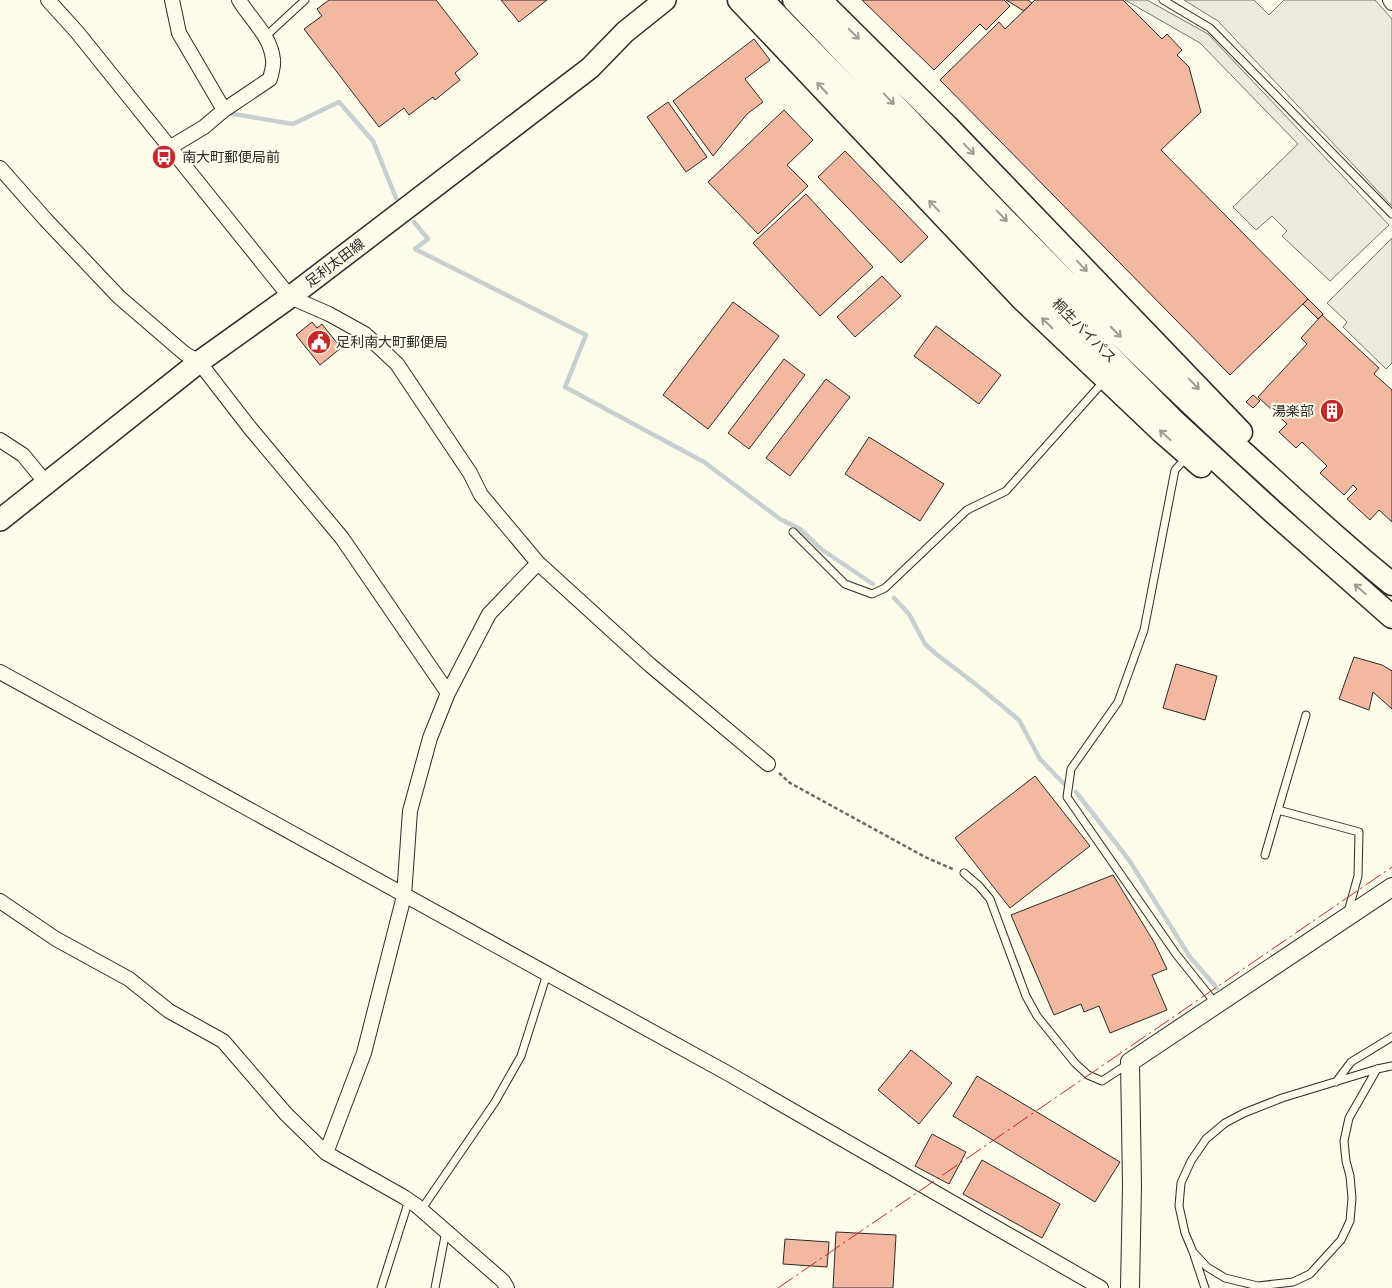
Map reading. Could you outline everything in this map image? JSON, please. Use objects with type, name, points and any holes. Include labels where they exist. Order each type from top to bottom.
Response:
[{"type":"highway","points":[[739,0],[1022,299],[1188,455],[1262,520],[1328,561]]},
{"type":"highway","name":"桐生バイパス","points":[[762,0],[1173,420],[1392,617]]},
{"type":"highway","name":"桐生バイパス","points":[[807,4],[1057,273],[1190,405],[1392,584]]},
{"type":"main road","name":"足利太田線","points":[[0,520],[200,362],[290,297],[590,68],[625,32],[665,0]]},
{"type":"street","points":[[48,0],[77,32],[290,297],[329,314],[365,334],[397,364],[470,473],[481,495],[538,563],[650,665],[768,764]]},
{"type":"street","points":[[172,0],[180,33],[224,110]]},
{"type":"street","points":[[169,148],[204,127],[224,110],[270,80],[274,61],[266,36],[246,12],[239,0]]},
{"type":"street","points":[[0,168],[46,220],[120,297],[184,353],[200,362],[250,428],[342,538],[448,693]]},
{"type":"street","points":[[0,440],[23,455],[46,483]]},
{"type":"street","points":[[326,1154],[364,1053],[404,896],[410,811],[430,738],[448,693],[489,614],[538,563]]},
{"type":"street","points":[[0,672],[729,1074],[1101,1288]]},
{"type":"street","points":[[1130,1288],[1132,1186],[1130,1062],[1392,887]]},
{"type":"street","points":[[0,901],[56,939],[129,979],[169,1011],[223,1041],[286,1114],[326,1154],[409,1200],[503,1281],[507,1288]]},
{"type":"lane","points":[[266,36],[304,0]]},
{"type":"lane","points":[[1163,0],[1210,28],[1392,214]]},
{"type":"lane","points":[[793,532],[844,584],[872,594],[885,588],[967,510],[1006,491],[1106,379]]},
{"type":"lane","points":[[1188,455],[1175,470],[1144,630],[1118,702],[1071,769],[1067,797],[1176,954],[1216,1004]]},
{"type":"lane","points":[[1265,855],[1306,715]]},
{"type":"lane","points":[[1278,810],[1359,832],[1358,876],[1347,917]]},
{"type":"lane","points":[[964,873],[990,899],[1026,996],[1037,1016],[1076,1063],[1088,1075],[1102,1081],[1130,1062]]},
{"type":"lane","points":[[421,1210],[495,1102],[521,1056],[547,974]]},
{"type":"lane","points":[[1336,1082],[1351,1062],[1392,1036]]},
{"type":"lane","points":[[1205,1288],[1194,1252],[1185,1233],[1179,1206],[1181,1183],[1191,1162],[1206,1139],[1225,1123],[1244,1113],[1282,1098],[1392,1066]]},
{"type":"lane","points":[[1194,1252],[1207,1267],[1225,1278],[1258,1286],[1284,1286],[1310,1274],[1341,1240],[1350,1221],[1352,1198],[1344,1141],[1350,1118],[1377,1069]]},
{"type":"lane","points":[[381,1288],[409,1200]]},
{"type":"lane","points":[[435,1288],[446,1231]]},
{"type":"path","points":[[768,764],[790,783],[925,856],[964,873]]},
{"type":"shaded area","points":[[1125,0],[1147,0],[1208,34],[1389,225],[1330,281],[1282,236],[1287,231],[1272,216],[1256,230],[1233,207],[1298,144],[1200,43]]},
{"type":"shaded area","points":[[1184,0],[1254,0],[1269,15],[1284,0],[1375,0],[1392,19],[1392,206],[1218,21]]},
{"type":"shaded area","points":[[1392,238],[1392,363],[1386,369],[1343,327],[1347,322],[1327,303]]},
{"type":"building","points":[[329,0],[436,0],[478,54],[455,73],[460,80],[435,100],[433,97],[409,115],[404,108],[379,127],[304,29],[322,16],[317,9]]},
{"type":"building","points":[[501,0],[547,0],[519,22]]},
{"type":"building","points":[[862,0],[1004,0],[1010,6],[986,30],[980,24],[934,70]]},
{"type":"building","points":[[1006,0],[1028,0],[1032,3],[1024,11]]},
{"type":"building","points":[[1035,0],[1123,0],[1162,39],[1167,34],[1182,50],[1177,55],[1189,67],[1201,112],[1161,150],[1308,299],[1230,375],[940,80],[999,22],[1005,29]]},
{"type":"building","points":[[754,39],[770,60],[745,79],[763,102],[747,114],[713,156],[673,101]]},
{"type":"building","points":[[668,102],[707,157],[686,172],[647,117]]},
{"type":"building","points":[[784,110],[813,140],[787,165],[808,186],[758,234],[708,182]]},
{"type":"building","points":[[845,151],[928,237],[901,263],[818,177]]},
{"type":"building","points":[[806,194],[873,267],[820,316],[753,243]]},
{"type":"building","points":[[882,276],[901,296],[855,337],[837,317]]},
{"type":"building","points":[[1308,299],[1323,314],[1318,319],[1303,304]]},
{"type":"building","points":[[733,302],[779,336],[708,429],[663,395]]},
{"type":"building","name":"湯楽部","points":[[1322,315],[1379,368],[1374,374],[1392,390],[1392,522],[1379,510],[1370,520],[1347,499],[1357,489],[1353,485],[1344,495],[1320,473],[1327,466],[1302,442],[1296,448],[1279,432],[1287,424],[1258,397],[1307,344],[1301,338]]},
{"type":"building","name":"足利南大町郵便局","points":[[312,322],[317,328],[322,324],[341,348],[320,365],[296,335]]},
{"type":"building","points":[[936,326],[1001,375],[979,404],[914,356]]},
{"type":"building","points":[[784,359],[805,375],[749,449],[728,433]]},
{"type":"building","points":[[826,379],[850,397],[790,476],[766,458]]},
{"type":"building","points":[[1253,395],[1260,401],[1253,408],[1246,402]]},
{"type":"building","points":[[869,437],[944,484],[920,521],[845,474]]},
{"type":"building","points":[[1354,657],[1382,665],[1392,671],[1392,709],[1373,692],[1369,710],[1339,699]]},
{"type":"building","points":[[1176,664],[1217,676],[1205,720],[1163,708]]},
{"type":"building","points":[[1035,776],[1090,846],[1010,908],[955,838]]},
{"type":"building","points":[[1113,875],[1154,942],[1167,969],[1152,975],[1167,1010],[1110,1033],[1099,1006],[1084,1012],[1081,1004],[1054,1015],[1011,915]]},
{"type":"building","points":[[911,1050],[952,1083],[919,1124],[878,1090]]},
{"type":"building","points":[[977,1076],[1120,1162],[1095,1202],[953,1116]]},
{"type":"building","points":[[932,1134],[966,1152],[949,1184],[915,1166]]},
{"type":"building","points":[[982,1160],[1060,1204],[1042,1238],[963,1194]]},
{"type":"building","points":[[836,1232],[896,1235],[893,1288],[833,1288]]},
{"type":"building","points":[[785,1239],[829,1242],[827,1267],[783,1264]]},
{"type":"waterway","points":[[233,114],[293,124],[339,102],[373,141],[396,198]]},
{"type":"waterway","points":[[414,222],[428,239],[415,249],[586,335],[565,387],[704,462],[780,519],[800,529],[821,549],[873,584]]},
{"type":"waterway","points":[[894,598],[909,614],[925,644],[1019,720],[1040,759],[1064,784]]},
{"type":"waterway","points":[[1076,792],[1129,860],[1190,957],[1217,988]]},
{"type":"power","points":[[778,1288],[1392,867]]},
{"type":"place","name":"南大町郵便局前","points":[[164,157]]},
{"type":"place","name":"足利南大町郵便局","points":[[319,342]]},
{"type":"place","name":"湯楽部","points":[[1332,411]]}]
